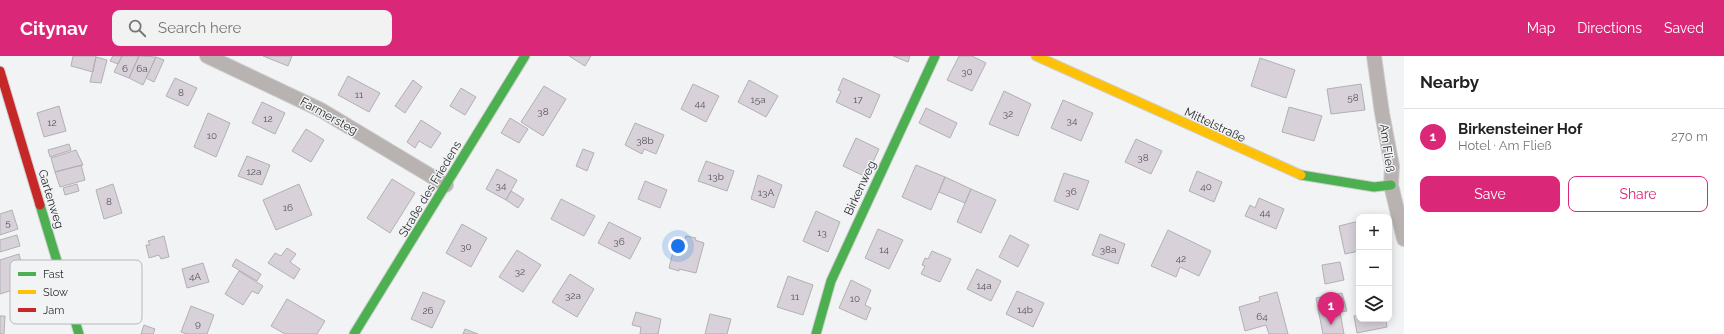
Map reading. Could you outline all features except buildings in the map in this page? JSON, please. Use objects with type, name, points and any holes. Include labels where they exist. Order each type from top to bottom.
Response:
[{"type":"street","name":"Straße des Friedens","points":[[354,334],[525,56]]},
{"type":"street","name":"Birkenweg","points":[[816,334],[831,281],[935,56]]},
{"type":"street","name":"Mittelstraße","points":[[1036,56],[1298,175],[1374,187],[1392,186]]},
{"type":"street","name":"Am Fließ","points":[[1374,56],[1382,113],[1392,166],[1392,186],[1404,239]]},
{"type":"street","name":"Farmersteg","points":[[212,57],[321,110],[446,186]]},
{"type":"street","name":"Gartenweg","points":[[0,71],[57,260]]},
{"type":"street","name":"Gartenweg","points":[[76,324],[79,334]]},
{"type":"traffic: fast","points":[[354,334],[525,56]]},
{"type":"traffic: fast","points":[[816,334],[831,281],[935,56]]},
{"type":"traffic: fast","points":[[1301,175],[1374,187],[1391,185]]},
{"type":"traffic: fast","points":[[40,205],[57,260]]},
{"type":"traffic: fast","points":[[76,324],[79,334]]},
{"type":"traffic: slow","points":[[1036,56],[1301,175]]},
{"type":"traffic: jam","points":[[0,71],[40,205]]},
{"type":"place","name":"Birkensteiner Hof","points":[[1331,325]]}]
